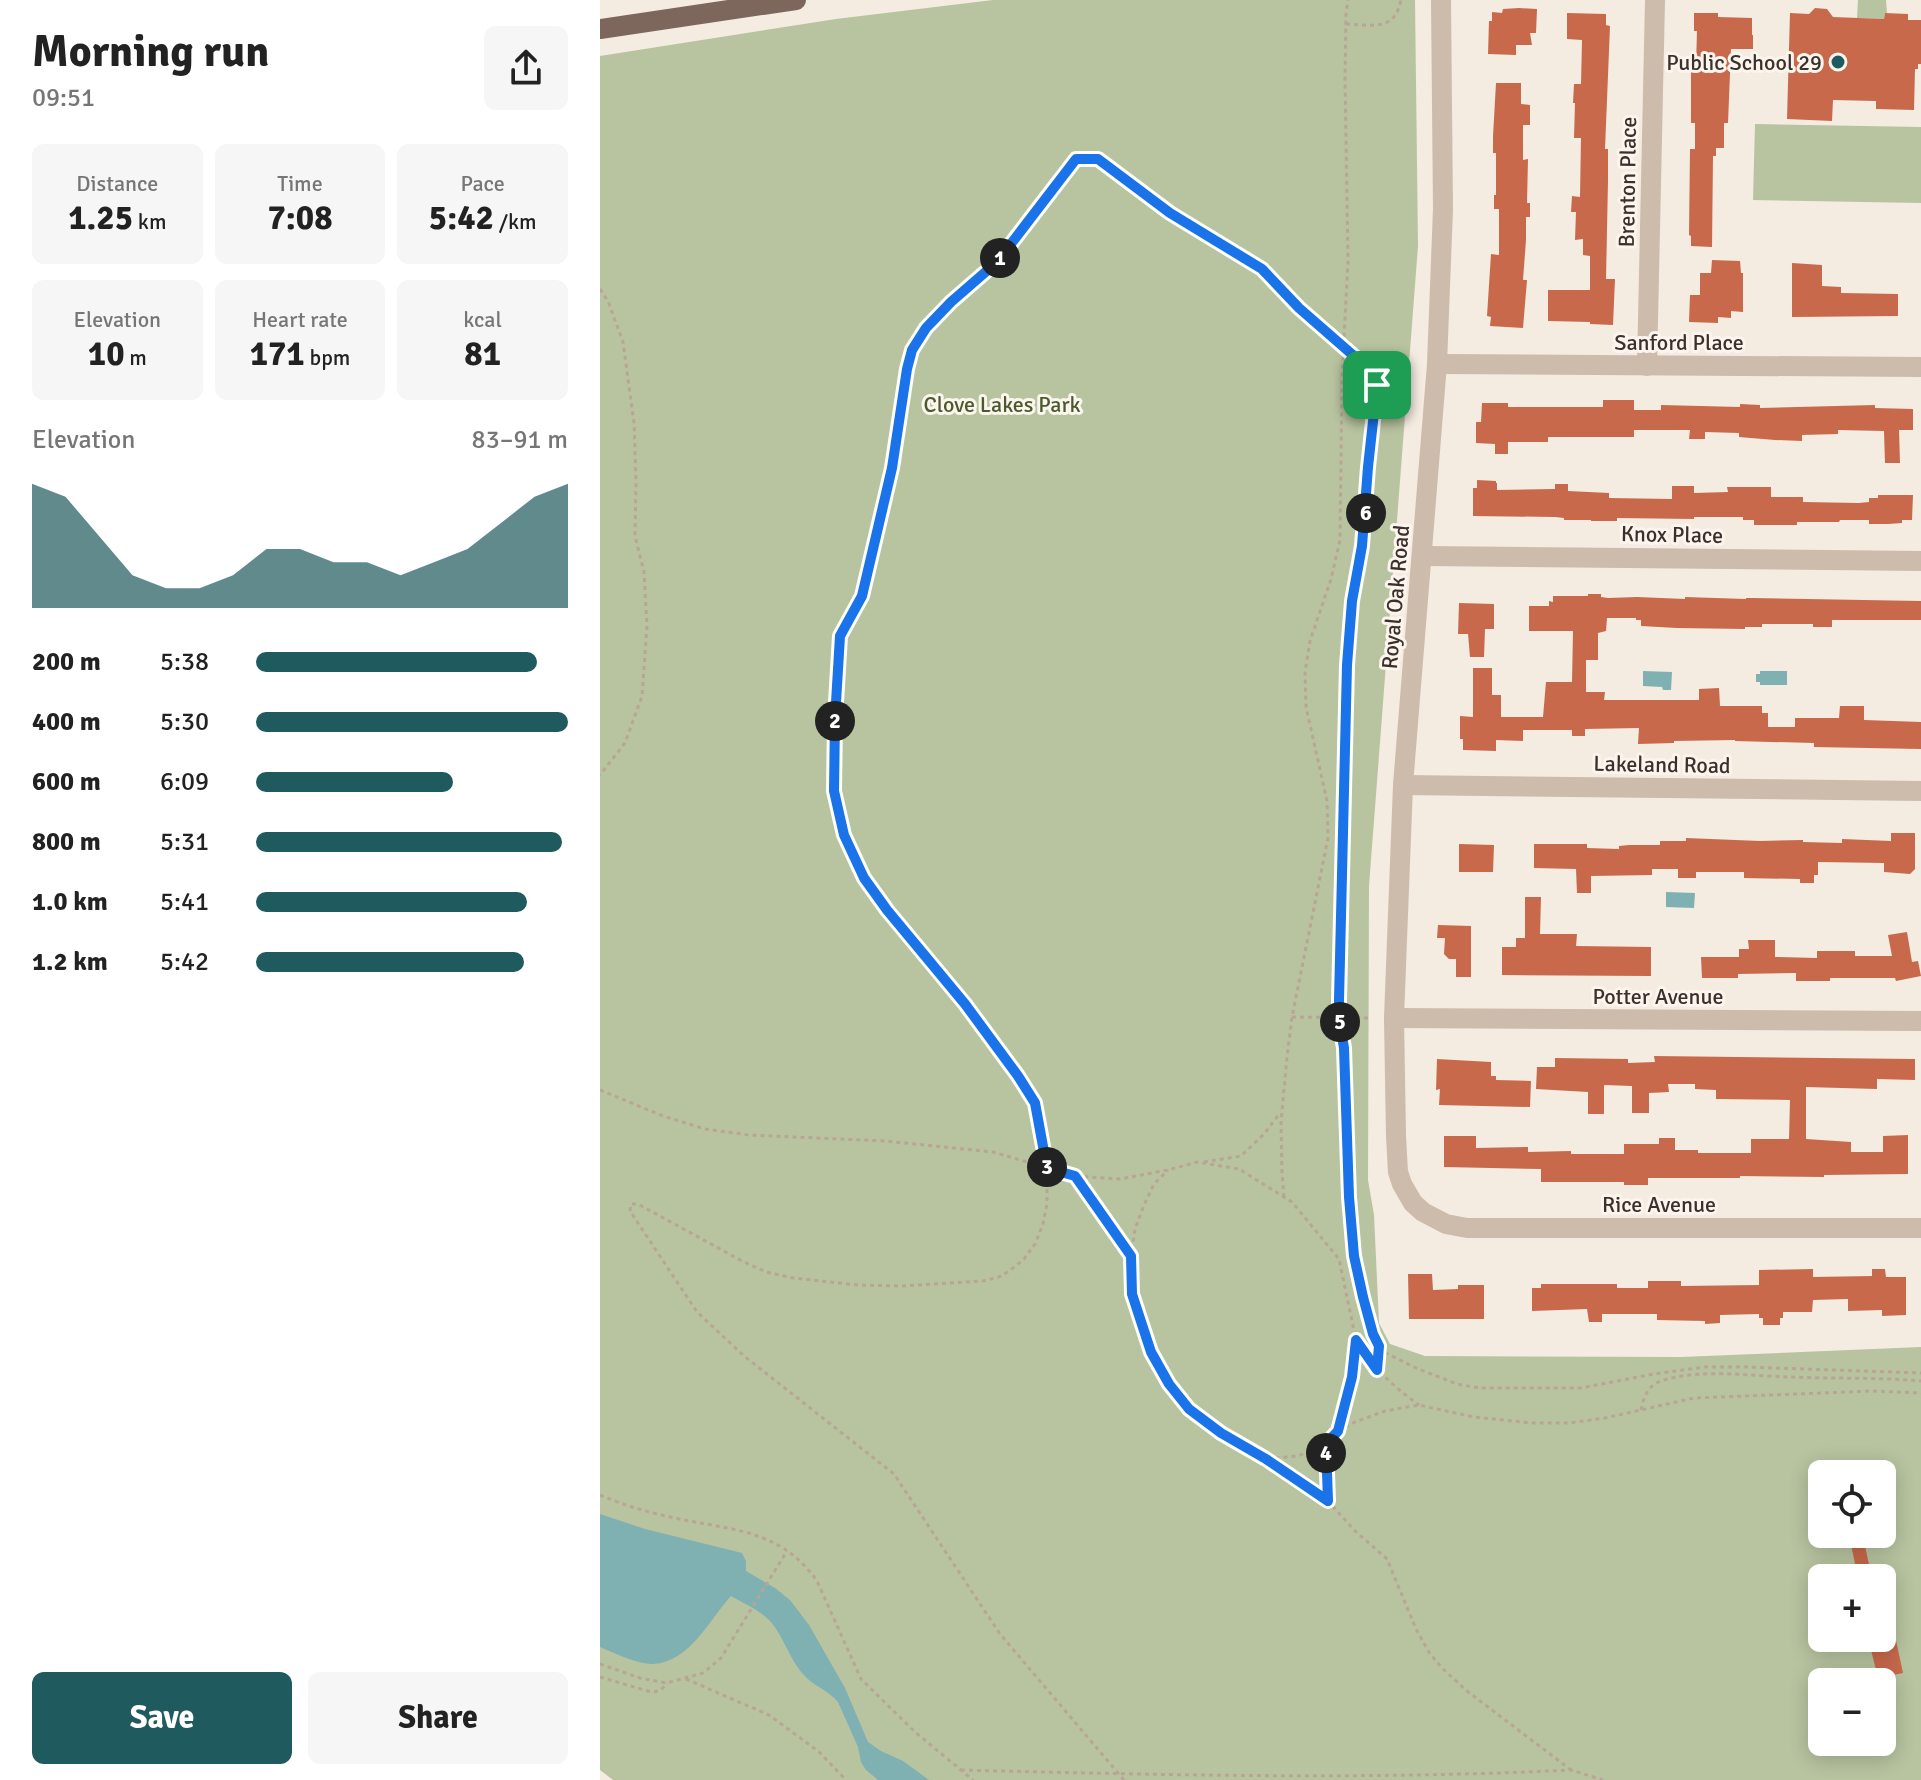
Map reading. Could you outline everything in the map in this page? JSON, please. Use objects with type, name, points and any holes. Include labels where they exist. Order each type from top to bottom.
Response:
[{"type":"main road","points":[[600,29],[796,0]]},
{"type":"street","name":"Royal Oak Road","points":[[1408,1196],[1398,1172],[1394,1018],[1403,785],[1437,364],[1443,209],[1441,0]]},
{"type":"street","name":"Brenton Place","points":[[1647,366],[1655,0]]},
{"type":"street","name":"Sanford Place","points":[[1437,364],[1921,367]]},
{"type":"street","name":"Knox Place","points":[[1423,556],[1921,561]]},
{"type":"street","name":"Lakeland Road","points":[[1403,785],[1921,791]]},
{"type":"street","name":"Potter Avenue","points":[[1394,1018],[1921,1021]]},
{"type":"street","name":"Rice Avenue","points":[[1408,1196],[1433,1218],[1467,1228],[1921,1228]]},
{"type":"path","points":[[1284,1197],[1283,1110],[1292,1017],[1328,838],[1327,801],[1306,707],[1305,672],[1310,641],[1331,579],[1340,540],[1348,261],[1345,79],[1348,0]]},
{"type":"path","points":[[1346,24],[1385,24],[1397,13],[1401,0]]},
{"type":"path","points":[[1124,1780],[1000,1634],[894,1474],[744,1356],[697,1312],[630,1211],[631,1204],[638,1204],[766,1272],[858,1285],[983,1281],[1009,1271],[1024,1259],[1035,1244],[1047,1204],[1047,1168],[1035,1103],[965,1004],[864,878],[844,835],[834,791],[835,719],[840,636],[862,596],[892,468],[912,350],[926,328],[951,302],[997,262],[1076,159],[1098,159],[1170,213],[1262,269],[1299,308],[1375,376],[1377,385],[1364,534],[1352,601],[1347,665],[1339,1018],[1344,1048],[1354,1256],[1373,1334],[1379,1346],[1386,1353],[1416,1368],[1457,1384],[1479,1388],[1580,1388],[1705,1367],[1921,1373]]},
{"type":"path","points":[[600,289],[608,301],[623,342],[631,396],[636,481],[635,536],[644,572],[647,626],[642,696],[625,743],[600,775]]},
{"type":"path","points":[[1377,385],[1386,397],[1410,399]]},
{"type":"path","points":[[1292,1017],[1370,1018]]},
{"type":"path","points":[[600,1090],[663,1116],[705,1129],[749,1135],[885,1141],[993,1152],[1075,1176],[1120,1179],[1241,1156],[1283,1110]]},
{"type":"path","points":[[1200,1163],[1239,1169],[1292,1202],[1339,1259],[1356,1340],[1352,1377],[1338,1431]]},
{"type":"path","points":[[1168,1170],[1154,1184],[1144,1205],[1135,1229],[1131,1256],[1132,1294],[1140,1322],[1151,1352],[1169,1384],[1189,1409],[1221,1433],[1328,1501],[1354,1530],[1387,1559],[1416,1629],[1430,1654],[1444,1670],[1571,1770]]},
{"type":"path","points":[[1075,1176],[1131,1256]]},
{"type":"path","points":[[1356,1340],[1377,1370],[1419,1405]]},
{"type":"path","points":[[1377,1370],[1379,1346]]},
{"type":"path","points":[[1641,1410],[1651,1387],[1661,1381],[1687,1377],[1742,1375],[1921,1381]]},
{"type":"path","points":[[1266,1459],[1298,1456],[1326,1444],[1338,1431],[1355,1422],[1385,1411],[1419,1405],[1474,1417],[1569,1423],[1694,1398],[1872,1391],[1921,1393]]},
{"type":"path","points":[[1326,1444],[1328,1501]]},
{"type":"path","points":[[600,1495],[668,1517],[754,1533],[788,1551],[807,1567],[817,1581],[861,1679],[915,1732],[973,1780]]},
{"type":"path","points":[[600,1664],[640,1678],[667,1683],[703,1673],[721,1658],[788,1551]]},
{"type":"path","points":[[600,1677],[651,1692],[657,1692],[667,1683]]},
{"type":"path","points":[[686,1679],[769,1715],[818,1751],[846,1780]]},
{"type":"path","points":[[961,1770],[1372,1776],[1571,1770],[1603,1780]]},
{"type":"green space","name":"Clove Lakes Park","points":[[993,0],[1415,0],[1418,246],[1369,886],[1368,1180],[1374,1215],[1379,1323],[1390,1344],[1425,1356],[1681,1357],[1921,1347],[1921,1780],[613,1780],[600,1770],[600,56],[836,19]]},
{"type":"green space","points":[[1858,0],[1886,0],[1884,19],[1857,18]]},
{"type":"green space","points":[[1755,124],[1921,127],[1921,203],[1753,200]]},
{"type":"water","points":[[1643,671],[1672,672],[1671,690],[1643,686]]},
{"type":"water","points":[[1760,671],[1787,671],[1787,685],[1760,685],[1756,682],[1756,674]]},
{"type":"water","points":[[1666,892],[1695,893],[1694,908],[1666,907]]},
{"type":"water","points":[[600,1514],[645,1529],[742,1553],[746,1571],[790,1600],[809,1625],[845,1688],[868,1742],[929,1780],[878,1780],[866,1770],[838,1702],[803,1674],[769,1620],[731,1596],[688,1648],[666,1661],[653,1664],[640,1662],[600,1647]]},
{"type":"building","points":[[1815,8],[1827,9],[1833,17],[1884,19],[1885,13],[1908,14],[1908,20],[1921,20],[1921,64],[1915,69],[1914,110],[1876,109],[1876,101],[1833,100],[1832,121],[1787,119],[1790,13],[1809,14]]},
{"type":"building","points":[[1503,9],[1537,9],[1536,33],[1530,33],[1532,45],[1516,45],[1516,55],[1488,54],[1492,12],[1502,13]]},
{"type":"building","points":[[1567,13],[1606,14],[1606,25],[1610,26],[1605,149],[1608,149],[1606,279],[1615,279],[1613,325],[1548,321],[1548,290],[1590,290],[1590,256],[1583,255],[1583,239],[1575,240],[1576,212],[1571,212],[1572,196],[1580,197],[1581,138],[1574,138],[1573,103],[1574,84],[1581,84],[1582,40],[1567,39]]},
{"type":"building","points":[[1694,13],[1752,18],[1753,49],[1731,49],[1724,148],[1716,148],[1716,156],[1713,156],[1712,247],[1691,246],[1689,235],[1690,149],[1695,149],[1695,123],[1691,123],[1691,66],[1696,66],[1697,31],[1694,31]]},
{"type":"building","points":[[1496,83],[1521,83],[1521,104],[1530,105],[1530,125],[1523,125],[1523,160],[1528,159],[1527,203],[1530,203],[1530,217],[1526,217],[1523,280],[1527,280],[1523,328],[1490,326],[1491,317],[1487,316],[1491,254],[1499,255],[1499,209],[1494,209],[1496,153],[1493,153]]},
{"type":"building","points":[[1712,260],[1740,261],[1743,312],[1731,311],[1731,318],[1718,317],[1718,323],[1689,322],[1690,295],[1700,295],[1700,273],[1711,273]]},
{"type":"building","points":[[1792,263],[1822,265],[1822,286],[1841,287],[1841,293],[1898,294],[1898,316],[1792,317]]},
{"type":"building","points":[[1603,400],[1634,400],[1634,410],[1661,410],[1661,405],[1740,407],[1740,404],[1760,405],[1760,408],[1875,405],[1875,408],[1913,409],[1913,430],[1899,430],[1900,463],[1885,463],[1884,431],[1838,430],[1838,434],[1802,435],[1802,441],[1705,432],[1705,439],[1689,439],[1690,430],[1634,430],[1634,437],[1548,437],[1548,442],[1508,442],[1508,454],[1495,454],[1495,444],[1476,443],[1476,422],[1481,422],[1482,403],[1508,403],[1508,407],[1603,407]]},
{"type":"building","points":[[1477,480],[1496,481],[1497,490],[1555,489],[1555,484],[1568,484],[1568,491],[1609,493],[1609,498],[1672,499],[1672,486],[1694,486],[1694,493],[1728,492],[1727,487],[1771,487],[1771,497],[1803,497],[1803,502],[1859,503],[1869,502],[1869,498],[1878,498],[1878,495],[1913,495],[1912,520],[1888,524],[1869,524],[1869,520],[1840,520],[1797,522],[1797,525],[1754,525],[1754,520],[1743,520],[1743,517],[1591,521],[1555,517],[1473,516],[1473,488],[1477,488]]},
{"type":"building","points":[[1601,594],[1601,597],[1608,598],[1921,601],[1921,620],[1832,620],[1832,627],[1762,624],[1762,627],[1745,629],[1677,628],[1641,626],[1641,620],[1636,618],[1607,618],[1606,631],[1598,633],[1598,660],[1586,660],[1586,692],[1605,692],[1604,700],[1699,700],[1699,689],[1719,688],[1720,706],[1762,706],[1762,713],[1768,713],[1768,727],[1795,727],[1795,718],[1839,718],[1840,706],[1864,706],[1864,720],[1921,722],[1921,749],[1814,747],[1814,743],[1735,740],[1638,744],[1639,728],[1585,729],[1585,736],[1572,736],[1572,730],[1523,730],[1523,741],[1496,740],[1496,751],[1463,750],[1460,716],[1473,717],[1473,668],[1492,668],[1492,695],[1501,695],[1501,717],[1543,717],[1546,682],[1572,682],[1573,631],[1529,631],[1529,606],[1549,606],[1553,596]]},
{"type":"building","points":[[1459,603],[1494,604],[1494,629],[1485,629],[1484,657],[1470,657],[1468,634],[1458,634]]},
{"type":"building","points":[[1891,833],[1915,833],[1915,869],[1910,874],[1884,872],[1884,863],[1818,862],[1818,875],[1814,875],[1814,883],[1800,883],[1800,879],[1744,878],[1744,872],[1696,872],[1696,878],[1678,878],[1678,869],[1652,869],[1652,875],[1591,876],[1591,893],[1577,893],[1576,869],[1534,868],[1534,844],[1587,844],[1587,848],[1619,849],[1619,846],[1629,845],[1660,845],[1660,841],[1686,841],[1686,838],[1842,843],[1842,839],[1891,841]]},
{"type":"building","points":[[1459,844],[1494,845],[1493,872],[1459,872]]},
{"type":"building","points":[[1525,897],[1541,897],[1540,934],[1577,934],[1576,946],[1651,947],[1651,976],[1502,975],[1502,947],[1516,947],[1516,938],[1525,938]]},
{"type":"building","points":[[1438,925],[1471,926],[1471,977],[1456,977],[1456,959],[1449,959],[1444,954],[1445,938],[1437,938]]},
{"type":"building","points":[[1907,932],[1912,962],[1918,961],[1921,976],[1896,981],[1895,978],[1830,978],[1830,981],[1796,981],[1796,973],[1702,978],[1701,957],[1739,957],[1739,949],[1749,949],[1748,940],[1775,940],[1775,957],[1817,958],[1817,951],[1855,951],[1855,956],[1892,956],[1888,935]]},
{"type":"building","points":[[1654,1056],[1915,1059],[1915,1080],[1877,1079],[1877,1089],[1806,1087],[1806,1139],[1851,1142],[1851,1152],[1883,1152],[1883,1136],[1908,1135],[1908,1174],[1648,1178],[1648,1185],[1624,1185],[1624,1182],[1541,1182],[1541,1169],[1444,1167],[1444,1136],[1476,1136],[1476,1148],[1528,1147],[1528,1152],[1571,1151],[1571,1154],[1624,1154],[1624,1144],[1659,1144],[1659,1138],[1675,1138],[1675,1150],[1751,1153],[1751,1139],[1789,1139],[1790,1100],[1716,1099],[1716,1090],[1695,1089],[1695,1084],[1668,1084],[1669,1092],[1649,1093],[1649,1113],[1632,1113],[1632,1086],[1604,1085],[1604,1114],[1588,1114],[1588,1092],[1536,1089],[1537,1067],[1555,1067],[1555,1058],[1628,1059],[1628,1063],[1655,1062]]},
{"type":"building","points":[[1437,1059],[1491,1062],[1491,1076],[1496,1076],[1496,1080],[1531,1081],[1530,1107],[1439,1105]]},
{"type":"building","points":[[1813,1269],[1813,1277],[1872,1276],[1872,1269],[1885,1269],[1886,1277],[1906,1277],[1906,1315],[1882,1316],[1882,1310],[1848,1311],[1848,1299],[1813,1300],[1812,1312],[1783,1312],[1780,1325],[1763,1325],[1759,1314],[1720,1315],[1720,1323],[1705,1324],[1705,1321],[1657,1320],[1657,1314],[1602,1314],[1602,1322],[1589,1322],[1587,1309],[1532,1311],[1532,1288],[1541,1288],[1541,1284],[1617,1284],[1617,1288],[1648,1288],[1648,1281],[1681,1281],[1681,1286],[1759,1285],[1759,1270]]},
{"type":"building","points":[[1408,1274],[1432,1274],[1433,1290],[1458,1289],[1458,1285],[1484,1285],[1484,1319],[1409,1319]]},
{"type":"building","points":[[1852,1548],[1865,1548],[1869,1564],[1855,1564]]},
{"type":"building","points":[[1896,1640],[1903,1673],[1896,1674],[1896,1668],[1876,1668],[1872,1652],[1896,1652]]},
{"type":"place","name":"Public School 29","points":[[1838,62]]},
{"type":"route","points":[[1076,159],[1098,159],[1170,213],[1262,269],[1299,308],[1370,370],[1377,385],[1366,512],[1352,601],[1347,665],[1339,1018],[1344,1048],[1354,1256],[1373,1334],[1379,1346],[1377,1370],[1356,1340],[1352,1377],[1338,1431],[1326,1444],[1328,1501],[1221,1433],[1189,1409],[1169,1384],[1151,1352],[1140,1322],[1132,1294],[1131,1256],[1075,1176],[1047,1168],[1035,1103],[1018,1076],[864,878],[844,835],[834,791],[835,719],[840,636],[862,596],[892,468],[912,350],[926,328],[951,302],[997,262],[1076,159]]}]
